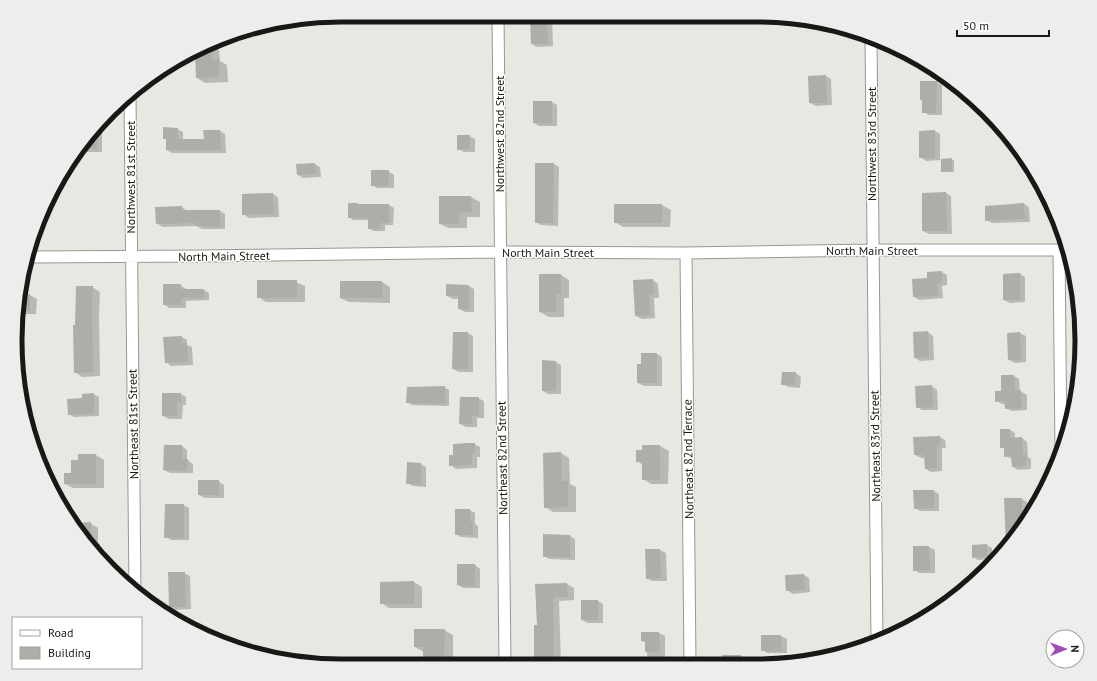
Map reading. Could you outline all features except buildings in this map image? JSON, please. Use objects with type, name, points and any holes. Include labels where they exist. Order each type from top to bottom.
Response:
[{"type":"street","name":"Northwest 82nd Street","points":[[498,22],[500,252]]},
{"type":"street","name":"Northwest 83rd Street","points":[[871,43],[872,250]]},
{"type":"street","name":"Northwest 81st Street","points":[[130,101],[131,257]]},
{"type":"street","name":"Northeast 83rd Street","points":[[872,250],[877,635]]},
{"type":"street","name":"North Main Street","points":[[33,257],[500,252],[1062,250]]},
{"type":"street","name":"Northeast 82nd Street","points":[[500,252],[505,659]]},
{"type":"street","name":"Northeast 82nd Terrace","points":[[686,252],[690,659]]},
{"type":"street","name":"Northeast 81st Street","points":[[131,257],[135,584]]},
{"type":"street","points":[[1061,432],[1064,258]]}]
